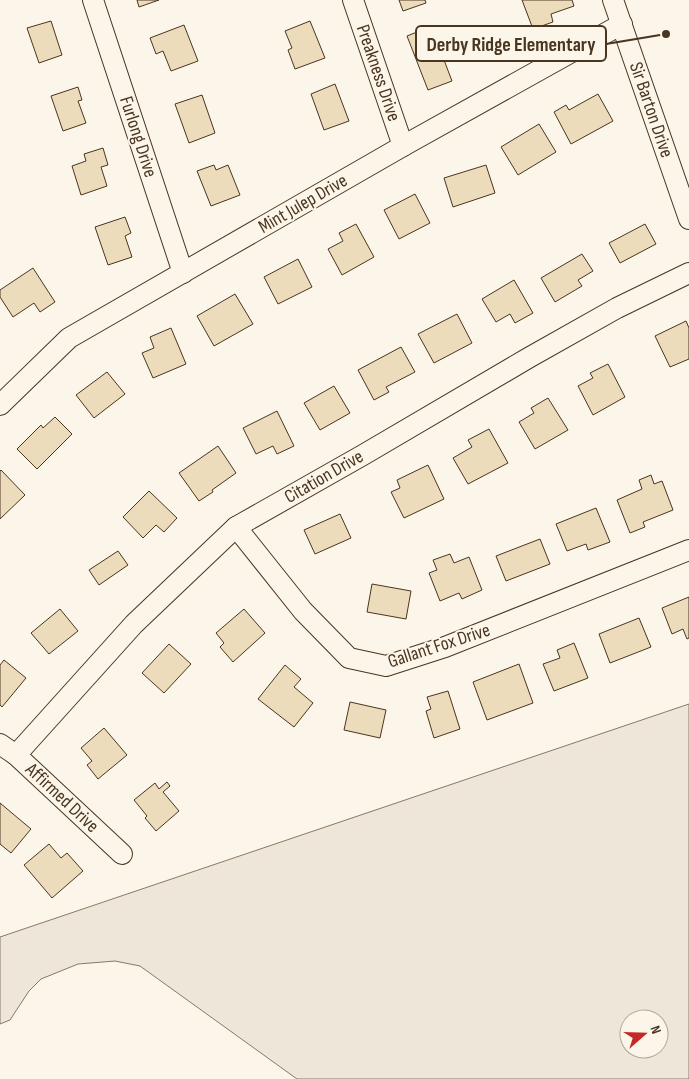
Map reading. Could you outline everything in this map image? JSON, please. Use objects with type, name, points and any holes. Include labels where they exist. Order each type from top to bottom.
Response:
[{"type":"street","name":"Furlong Drive","points":[[93,0],[183,273]]},
{"type":"street","name":"Preakness Drive","points":[[353,0],[403,146]]},
{"type":"street","name":"Sir Barton Drive","points":[[613,0],[689,219]]},
{"type":"street","name":"Mint Julep Drive","points":[[0,405],[69,338],[403,146],[622,24]]},
{"type":"street","name":"Citation Drive","points":[[8,749],[134,624],[236,527],[617,308],[689,273]]},
{"type":"street","name":"Gallant Fox Drive","points":[[236,527],[303,611],[349,658],[386,666],[445,647],[689,550]]},
{"type":"street","name":"Affirmed Drive","points":[[8,749],[122,854]]},
{"type":"shaded area","points":[[689,704],[689,1079],[297,1079],[140,966],[115,961],[78,964],[41,979],[29,991],[10,1020],[0,1024],[0,937]]},
{"type":"building","points":[[137,0],[159,0],[139,7]]},
{"type":"building","points":[[399,0],[425,0],[426,3],[403,11]]},
{"type":"building","points":[[522,0],[572,0],[574,6],[551,14],[553,22],[533,29]]},
{"type":"building","points":[[51,21],[62,55],[39,63],[27,28]]},
{"type":"building","points":[[310,21],[325,58],[295,69],[288,50],[292,48],[285,31]]},
{"type":"building","points":[[184,25],[198,61],[171,71],[163,51],[156,54],[150,38]]},
{"type":"building","points":[[432,26],[439,45],[452,40],[458,55],[444,60],[452,81],[428,90],[407,36]]},
{"type":"building","points":[[335,84],[349,121],[324,130],[311,94]]},
{"type":"building","points":[[78,87],[82,100],[78,101],[86,123],[63,131],[51,96]]},
{"type":"building","points":[[598,94],[613,121],[571,144],[554,112],[566,105],[569,110]]},
{"type":"building","points":[[202,95],[215,133],[189,143],[175,104]]},
{"type":"building","points":[[539,124],[556,152],[518,175],[501,147]]},
{"type":"building","points":[[103,148],[108,165],[101,167],[107,186],[81,195],[72,166],[86,161],[84,154]]},
{"type":"building","points":[[214,165],[216,170],[228,165],[240,195],[211,206],[197,171]]},
{"type":"building","points":[[486,165],[495,193],[453,207],[444,178]]},
{"type":"building","points":[[415,194],[430,223],[399,239],[384,210]]},
{"type":"building","points":[[125,217],[131,233],[125,236],[132,257],[108,265],[95,227]]},
{"type":"building","points":[[356,224],[374,257],[342,275],[328,249],[343,241],[339,233]]},
{"type":"building","points":[[645,224],[656,244],[620,263],[609,243]]},
{"type":"building","points":[[582,254],[593,271],[578,280],[582,286],[555,302],[541,278]]},
{"type":"building","points":[[298,259],[312,287],[278,304],[264,277]]},
{"type":"building","points":[[33,268],[55,302],[40,312],[34,303],[13,317],[0,297],[0,290]]},
{"type":"building","points":[[514,280],[533,313],[515,323],[510,314],[496,322],[482,299]]},
{"type":"building","points":[[235,294],[253,324],[214,346],[197,316]]},
{"type":"building","points":[[457,314],[472,343],[434,363],[418,334]]},
{"type":"building","points":[[686,321],[689,328],[689,359],[670,367],[655,336]]},
{"type":"building","points":[[171,328],[186,364],[153,378],[142,353],[154,348],[150,337]]},
{"type":"building","points":[[401,347],[415,372],[386,387],[389,392],[374,400],[358,370]]},
{"type":"building","points":[[608,364],[625,397],[593,415],[578,386],[593,378],[590,373]]},
{"type":"building","points":[[107,372],[125,394],[94,418],[76,395]]},
{"type":"building","points":[[334,386],[350,413],[320,430],[304,403]]},
{"type":"building","points":[[548,398],[568,430],[535,449],[519,422],[534,413],[531,408]]},
{"type":"building","points":[[277,411],[294,446],[277,454],[273,446],[256,454],[243,428]]},
{"type":"building","points":[[55,417],[72,434],[37,469],[17,449],[41,425],[43,428]]},
{"type":"building","points":[[489,429],[508,463],[468,484],[453,458],[472,447],[468,440]]},
{"type":"building","points":[[218,446],[236,473],[199,501],[179,473]]},
{"type":"building","points":[[428,465],[444,499],[404,518],[391,492],[400,488],[397,480]]},
{"type":"building","points":[[0,471],[25,495],[0,519]]},
{"type":"building","points":[[651,475],[654,484],[662,481],[673,510],[643,522],[645,527],[630,533],[617,500],[642,489],[639,480]]},
{"type":"building","points":[[149,491],[177,518],[164,532],[156,525],[143,538],[123,517]]},
{"type":"building","points":[[596,508],[610,542],[588,550],[586,544],[567,551],[556,524]]},
{"type":"building","points":[[340,514],[351,538],[315,554],[304,530]]},
{"type":"building","points":[[540,539],[550,564],[506,581],[496,556]]},
{"type":"building","points":[[118,551],[128,565],[99,585],[89,570]]},
{"type":"building","points":[[450,554],[454,563],[469,557],[482,590],[462,599],[459,593],[440,601],[429,573],[437,570],[433,560]]},
{"type":"building","points":[[372,584],[411,591],[406,619],[367,612]]},
{"type":"building","points":[[689,597],[689,638],[687,639],[683,629],[672,634],[662,608]]},
{"type":"building","points":[[60,609],[78,631],[49,654],[31,633]]},
{"type":"building","points":[[244,609],[265,633],[233,662],[220,647],[224,643],[216,633]]},
{"type":"building","points":[[639,618],[651,647],[610,663],[599,634]]},
{"type":"building","points":[[574,643],[588,678],[554,691],[543,664],[560,658],[557,650]]},
{"type":"building","points":[[169,644],[191,664],[164,693],[142,673]]},
{"type":"building","points":[[4,660],[26,678],[2,707],[0,705],[0,665]]},
{"type":"building","points":[[519,664],[533,703],[487,720],[473,682]]},
{"type":"building","points":[[285,665],[301,679],[294,687],[313,703],[294,727],[258,699]]},
{"type":"building","points":[[448,691],[460,729],[434,738],[426,711],[431,709],[427,697]]},
{"type":"building","points":[[350,702],[386,710],[380,738],[344,730]]},
{"type":"building","points":[[104,728],[127,755],[98,779],[87,765],[92,761],[81,748]]},
{"type":"building","points":[[167,782],[170,786],[163,792],[179,811],[156,831],[134,800],[155,783],[159,789]]},
{"type":"building","points":[[0,803],[31,829],[11,853],[0,844]]},
{"type":"building","points":[[49,844],[61,858],[67,853],[83,871],[52,898],[24,865]]},
{"type":"place","name":"Derby Ridge Elementary","points":[[666,34]]}]
